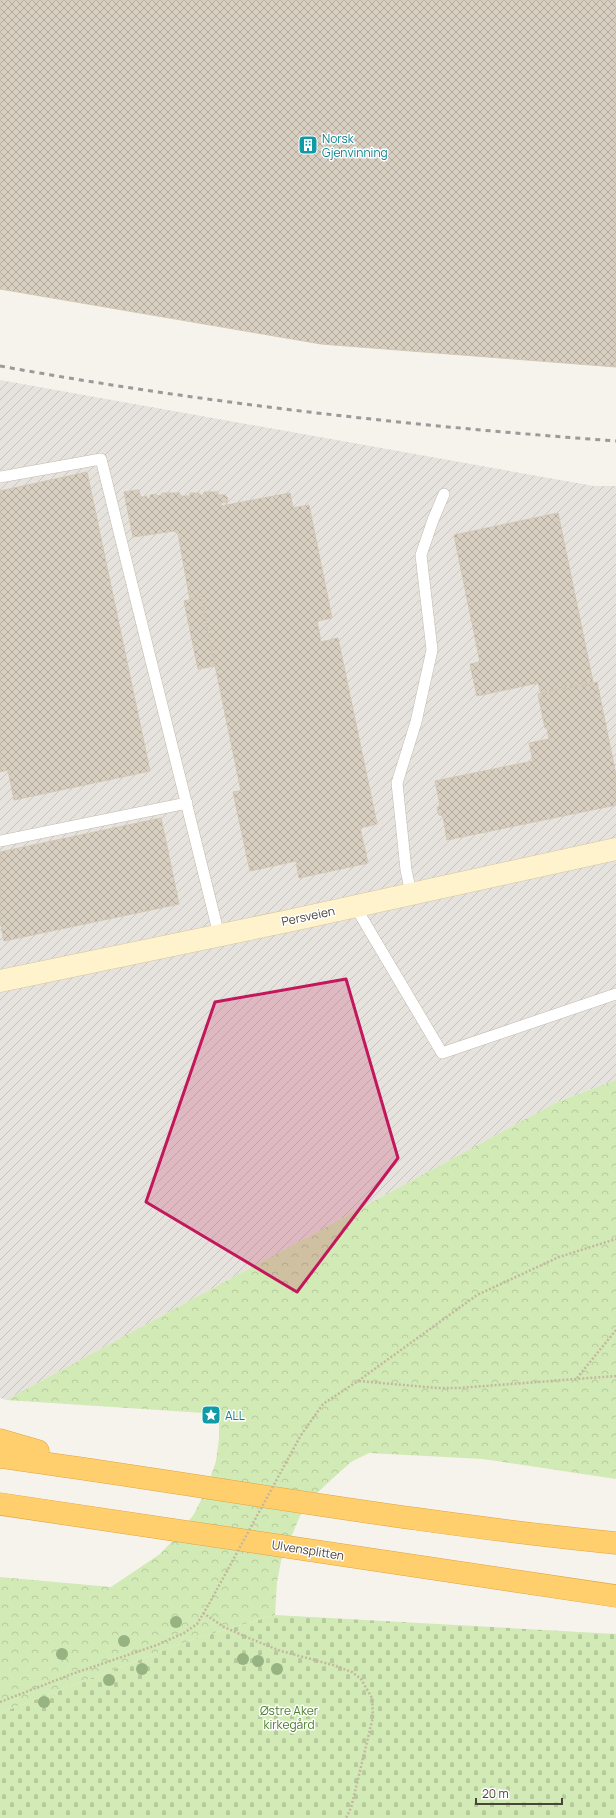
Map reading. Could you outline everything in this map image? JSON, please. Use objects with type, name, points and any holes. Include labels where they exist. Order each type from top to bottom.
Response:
[{"type":"highway","points":[[0,1440],[112,1472]]},
{"type":"highway","points":[[0,1457],[112,1472],[422,1520],[549,1536],[616,1542]]},
{"type":"highway","name":"Ulvensplitten","points":[[0,1504],[616,1596]]},
{"type":"main road","name":"Persveien","points":[[0,981],[616,849]]},
{"type":"lane","points":[[0,478],[101,459],[219,935]]},
{"type":"lane","points":[[411,893],[406,870],[397,783],[416,722],[432,650],[421,556],[433,520],[444,494]]},
{"type":"lane","points":[[0,841],[187,803]]},
{"type":"lane","points":[[355,906],[442,1053],[616,994]]},
{"type":"path","points":[[0,1702],[72,1674],[158,1645],[184,1633],[197,1624],[301,1435],[323,1404],[358,1381],[477,1295],[559,1257],[616,1239]]},
{"type":"path","points":[[577,1378],[616,1330]]},
{"type":"path","points":[[358,1381],[437,1388],[459,1388],[616,1376]]},
{"type":"path","points":[[204,1613],[224,1627],[251,1639],[281,1651],[340,1667],[361,1678],[372,1698],[373,1717],[351,1808],[346,1818]]},
{"type":"highlighted area","points":[[346,979],[398,1158],[297,1292],[146,1202],[215,1002]]},
{"type":"shaded area","points":[[0,380],[594,486],[616,486],[616,1080],[557,1102],[6,1400],[0,1398]]},
{"type":"green space","points":[[616,1080],[616,1479],[483,1459],[369,1453],[351,1462],[332,1479],[314,1496],[300,1516],[281,1561],[277,1582],[275,1615],[191,1640],[0,1713],[0,1577],[111,1587],[160,1554],[179,1534],[194,1514],[207,1488],[216,1461],[219,1439],[219,1414],[6,1400],[557,1102]]},
{"type":"green space","name":"Østre Aker kirkegård","points":[[275,1615],[616,1634],[616,1818],[0,1818],[0,1713],[191,1640]]},
{"type":"building","name":"Norsk Gjenvinning","points":[[0,0],[616,0],[616,367],[321,344],[0,289]]},
{"type":"building","points":[[87,472],[150,771],[14,800],[8,770],[0,772],[0,491]]},
{"type":"building","points":[[139,490],[141,500],[141,497],[147,496],[147,499],[150,498],[150,495],[162,495],[162,493],[180,493],[180,496],[190,496],[190,493],[199,493],[199,495],[203,495],[204,492],[218,492],[218,495],[225,495],[228,498],[227,502],[221,503],[221,506],[290,493],[293,508],[309,505],[332,618],[317,621],[321,642],[338,638],[377,824],[360,828],[368,863],[299,878],[296,861],[250,871],[233,792],[241,791],[201,597],[190,600],[178,533],[174,531],[133,537],[124,492]]},
{"type":"building","points":[[558,513],[593,682],[541,693],[538,683],[477,696],[470,664],[480,662],[454,535]]},
{"type":"building","points":[[201,597],[215,666],[198,669],[184,601]]},
{"type":"building","points":[[597,682],[616,775],[616,805],[447,840],[443,816],[439,815],[437,808],[440,804],[435,781],[533,761],[529,743],[549,739],[547,728],[545,728],[538,694]]},
{"type":"building","points":[[161,818],[179,904],[4,941],[0,921],[0,852]]},
{"type":"railway","points":[[0,366],[153,391],[307,412],[461,428],[616,441]]},
{"type":"place","name":"Norsk Gjenvinning","points":[[308,145]]},
{"type":"place","name":"ALL","points":[[211,1415]]}]
